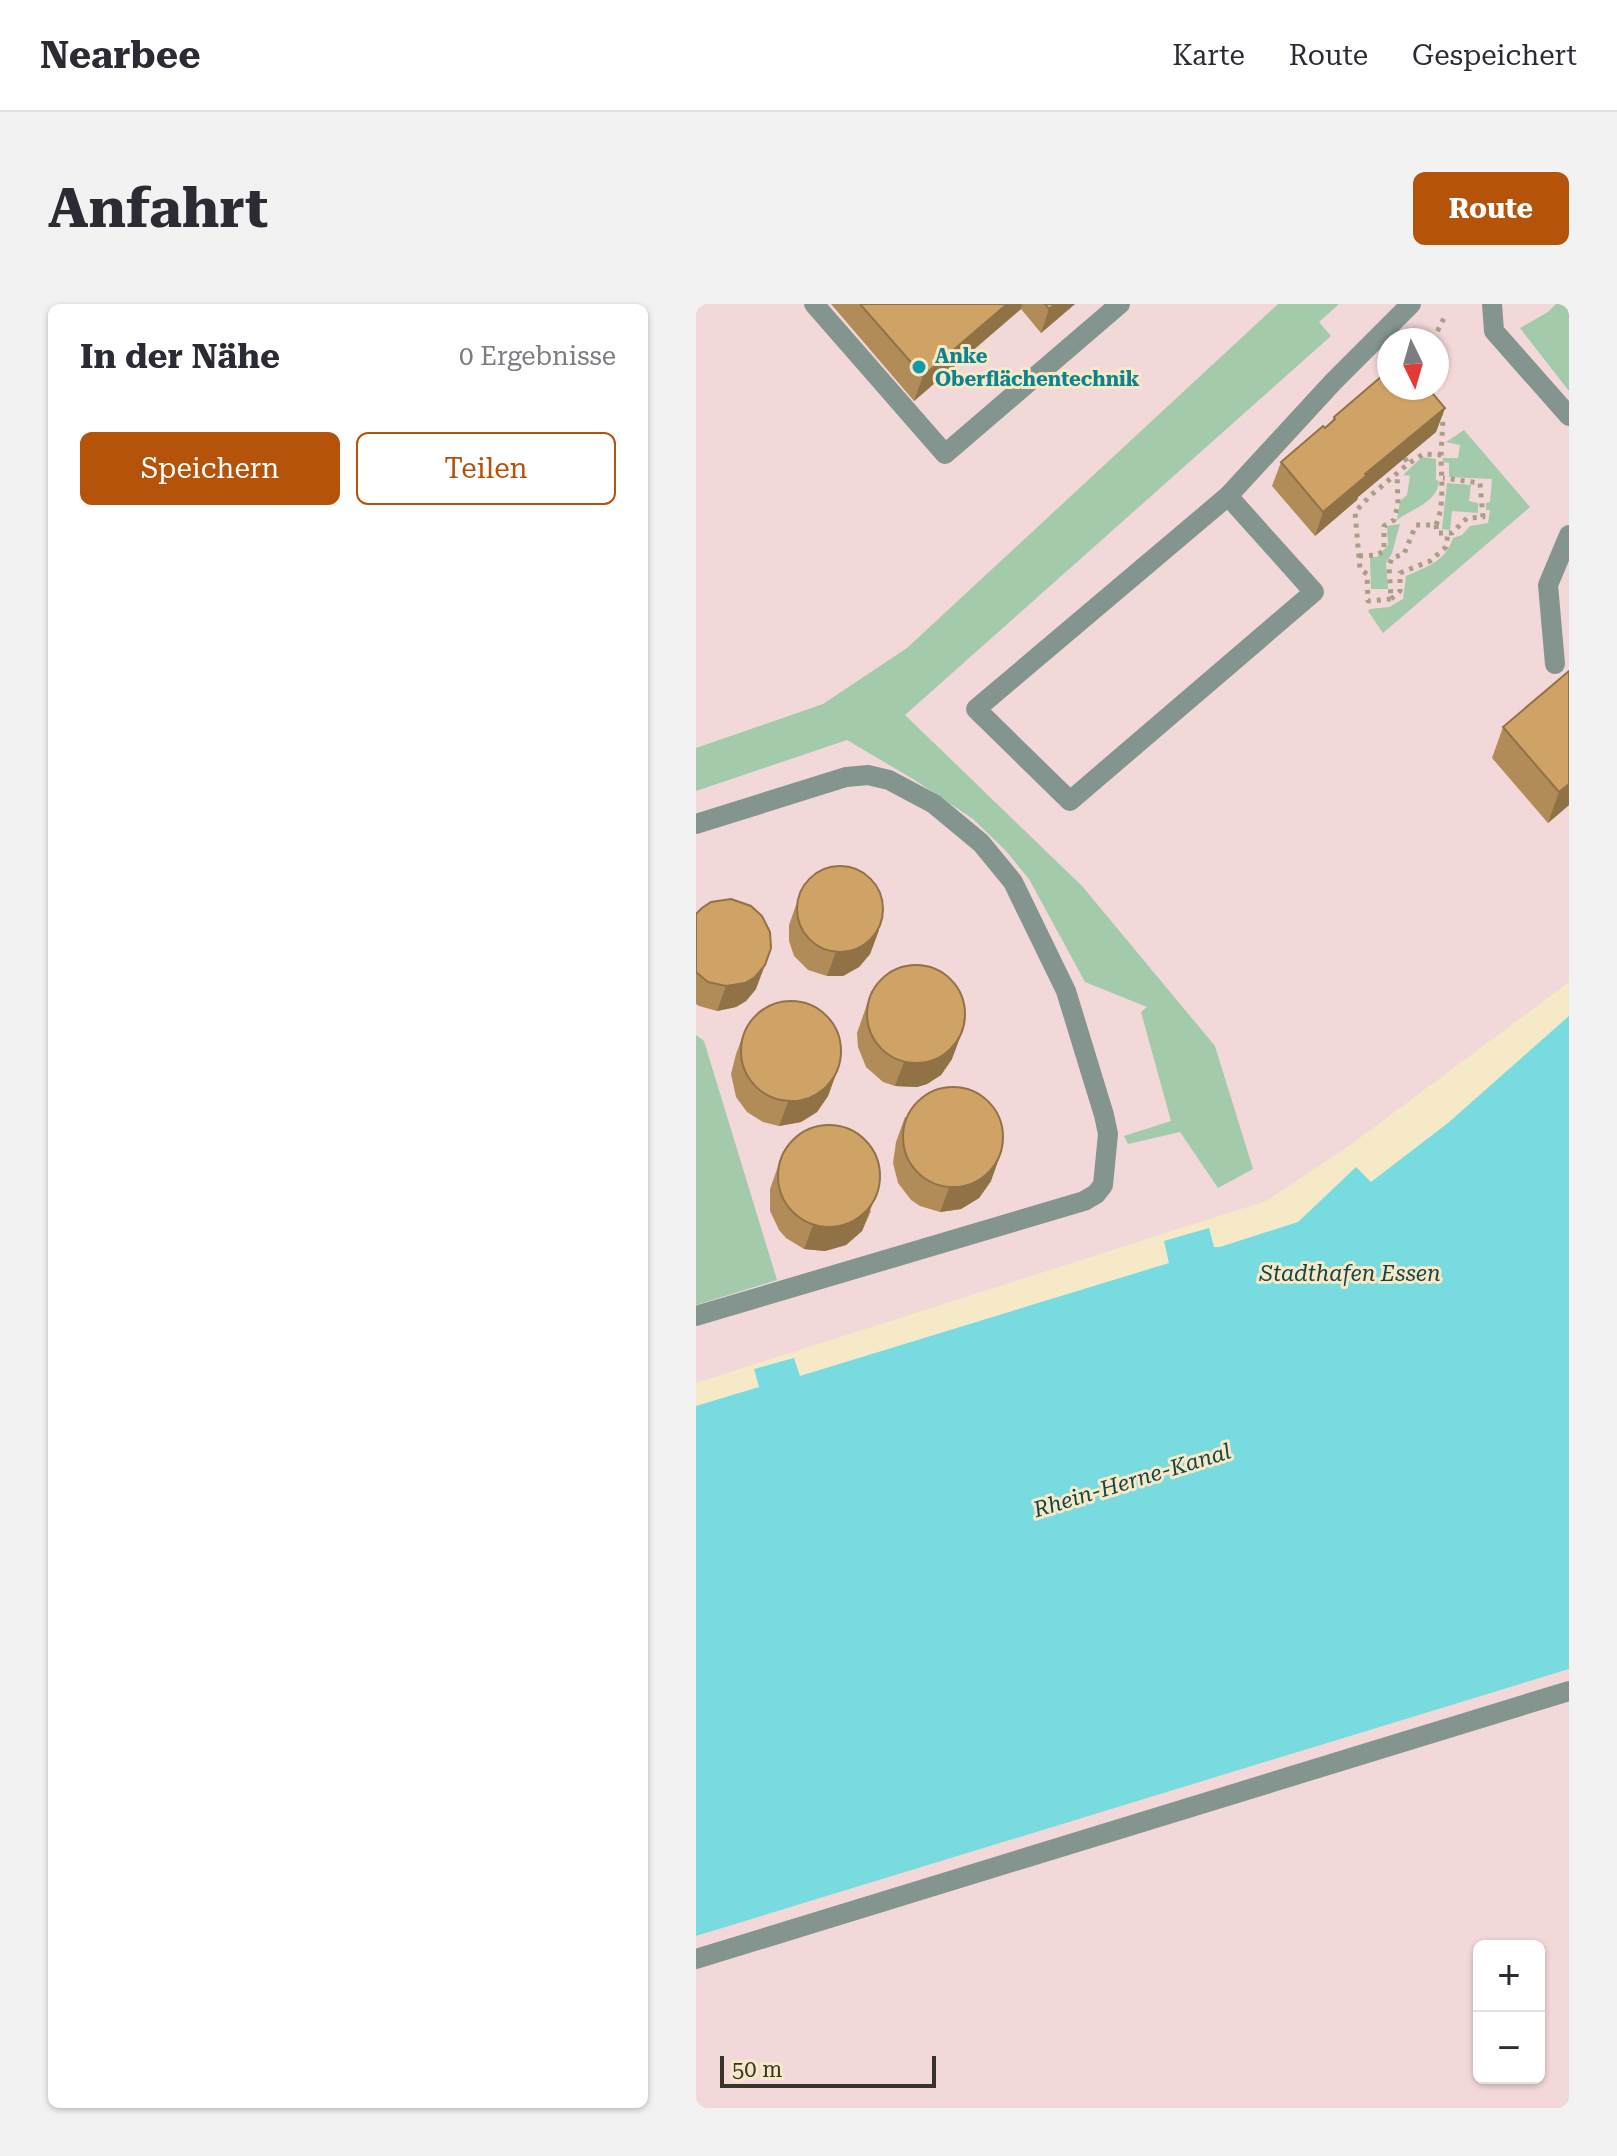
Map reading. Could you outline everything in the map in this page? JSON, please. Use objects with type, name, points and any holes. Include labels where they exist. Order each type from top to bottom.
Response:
[{"type":"lane","points":[[814,304],[945,454],[1120,304]]},
{"type":"lane","points":[[1228,496],[1314,592],[1070,801],[976,709],[1228,496],[1333,382],[1411,304]]},
{"type":"lane","points":[[1492,304],[1494,331],[1569,416]]},
{"type":"lane","points":[[1555,664],[1548,585],[1569,535]]},
{"type":"lane","points":[[696,824],[846,777],[868,775],[889,780],[934,804],[981,843],[1013,882],[1066,991],[1108,1134],[1103,1185],[1084,1201],[696,1316]]},
{"type":"lane","points":[[696,1959],[1569,1691]]},
{"type":"path","points":[[1439,328],[1444,318]]},
{"type":"path","points":[[1432,404],[1443,419],[1443,478],[1437,533],[1452,533],[1467,518],[1483,517],[1480,483],[1443,478]]},
{"type":"path","points":[[1441,455],[1423,454],[1407,461],[1355,512],[1360,569],[1367,574],[1368,601],[1391,599],[1400,591],[1400,573],[1430,561],[1446,547],[1448,533]]},
{"type":"path","points":[[1359,556],[1377,555],[1384,551],[1384,526],[1394,520],[1398,504],[1397,473]]},
{"type":"path","points":[[1391,599],[1389,566],[1392,558],[1404,554],[1416,525],[1436,525]]},
{"type":"shaded area","points":[[696,304],[1569,304],[1569,982],[1353,1143],[1266,1201],[696,1383]]},
{"type":"shaded area","points":[[1569,1669],[1569,2108],[696,2108],[696,1936]]},
{"type":"green space","points":[[1278,304],[1339,304],[1319,322],[1331,336],[905,715],[1082,886],[1215,1046],[1253,1169],[1218,1188],[1180,1132],[1128,1144],[1124,1136],[1171,1121],[1141,1012],[1147,1007],[1085,982],[1029,879],[973,819],[847,740],[696,791],[696,748],[823,704],[907,648]]},
{"type":"green space","points":[[1556,304],[1569,304],[1569,391],[1520,328]]},
{"type":"green space","points":[[1464,430],[1530,507],[1383,633],[1368,611],[1389,607],[1403,599],[1406,576],[1441,558],[1453,538],[1462,535],[1470,526],[1488,523],[1490,510],[1486,510],[1486,503],[1490,502],[1492,479],[1449,477],[1449,463],[1443,462],[1443,458],[1458,458],[1460,445],[1446,442]]},
{"type":"green space","points":[[1422,457],[1436,459],[1437,488],[1429,500],[1397,520],[1400,501],[1407,495],[1410,476],[1403,475]]},
{"type":"green space","points":[[1447,483],[1471,485],[1469,501],[1478,503],[1478,513],[1452,511],[1450,530],[1442,529]]},
{"type":"green space","points":[[1400,524],[1386,563],[1388,589],[1371,589],[1370,557],[1377,557],[1388,545],[1387,526]]},
{"type":"green space","points":[[696,1035],[704,1041],[777,1280],[696,1305]]},
{"type":"water","points":[[1569,1016],[1569,1669],[696,1936],[696,1406],[759,1387],[754,1369],[794,1358],[800,1376],[1169,1263],[1164,1241],[1209,1228],[1214,1247],[1220,1247],[1298,1222],[1356,1167],[1371,1182],[1448,1123]]},
{"type":"building","points":[[860,304],[1007,304],[923,376]]},
{"type":"building","points":[[1377,380],[1377,400],[1438,400],[1445,408],[1323,512],[1281,462],[1323,426],[1325,428]]},
{"type":"building","points":[[1569,671],[1569,784],[1559,792],[1503,727]]},
{"type":"building","points":[[840,866],[857,869],[876,885],[883,909],[880,926],[864,945],[840,952],[823,949],[804,933],[797,909],[800,892],[816,873]]},
{"type":"building","points":[[731,899],[751,906],[762,916],[770,932],[771,948],[765,965],[755,977],[745,983],[726,986],[708,982],[696,972],[696,914],[711,902]]},
{"type":"building","points":[[916,965],[935,969],[951,979],[961,995],[965,1014],[961,1033],[951,1049],[935,1059],[916,1063],[897,1059],[881,1049],[871,1033],[867,1014],[871,995],[881,979],[897,969]]},
{"type":"building","points":[[791,1001],[819,1009],[833,1023],[841,1051],[833,1079],[819,1093],[791,1101],[763,1093],[749,1079],[741,1051],[749,1023],[763,1009]]},
{"type":"building","points":[[953,1087],[972,1090],[989,1101],[1000,1118],[1003,1137],[1000,1156],[989,1173],[972,1184],[953,1187],[934,1184],[917,1173],[906,1156],[903,1137],[906,1118],[917,1101],[934,1090]]},
{"type":"building","points":[[829,1125],[848,1129],[865,1140],[876,1157],[880,1176],[876,1195],[865,1212],[848,1223],[829,1227],[810,1223],[793,1212],[782,1195],[778,1176],[782,1157],[793,1140],[810,1129]]},
{"type":"place","name":"Anke Oberflächentechnik","points":[[919,367]]},
{"type":"water label","name":"Stadthafen Essen","points":[[1350,1273]]},
{"type":"water label","name":"Rhein-Herne-Kanal","points":[[1132,1480]]}]
